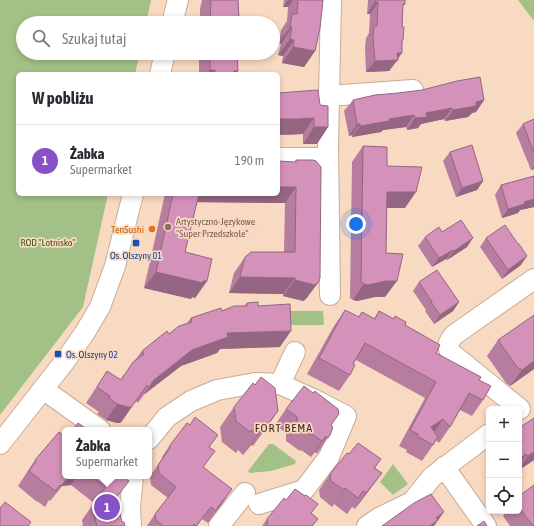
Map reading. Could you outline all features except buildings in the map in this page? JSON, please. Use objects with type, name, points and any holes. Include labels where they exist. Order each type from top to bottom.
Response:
[{"type":"street","points":[[174,16],[178,0]]},
{"type":"street","points":[[330,295],[328,96],[331,0]]},
{"type":"street","points":[[160,72],[163,60]]},
{"type":"street","points":[[328,96],[413,90]]},
{"type":"street","points":[[280,158],[328,158]]},
{"type":"street","points":[[0,444],[84,334],[100,307],[115,266],[132,196]]},
{"type":"street","points":[[524,405],[451,353],[442,343],[449,342],[454,335],[534,279]]},
{"type":"street","points":[[280,384],[295,352]]},
{"type":"street","points":[[152,435],[167,417],[191,401],[217,390],[255,383],[280,384],[346,416],[329,457],[304,490],[252,498],[219,526]]},
{"type":"street","points":[[43,389],[96,427]]},
{"type":"street","points":[[367,526],[379,518],[412,502],[432,477],[486,436]]},
{"type":"street","points":[[444,467],[486,526]]},
{"type":"street","points":[[131,526],[130,507],[133,479]]},
{"type":"green space","name":"ROD \"Lotnisko\"","points":[[0,0],[151,0],[148,16],[16,16],[16,60],[138,60],[135,72],[16,72],[16,196],[108,196],[83,307],[0,415]]},
{"type":"green space","points":[[518,0],[534,0],[534,21]]},
{"type":"green space","points":[[291,311],[323,311],[324,325],[291,325]]},
{"type":"green space","points":[[269,444],[273,444],[296,461],[295,464],[271,471],[250,473],[248,471]]},
{"type":"green space","points":[[393,464],[408,484],[393,495],[380,482]]},
{"type":"place","name":"Artystyczno-Językowe \"Super Przedszkole\"","points":[[168,227]]},
{"type":"place","name":"TenSushi","points":[[152,229]]},
{"type":"place","name":"Os. Olszyny 01","points":[[136,243]]},
{"type":"place","name":"Os. Olszyny 02","points":[[58,354]]},
{"type":"place","name":"Żabka","points":[[107,507]]},
{"type":"district","name":"FORT BEMA","points":[[284,428]]}]
